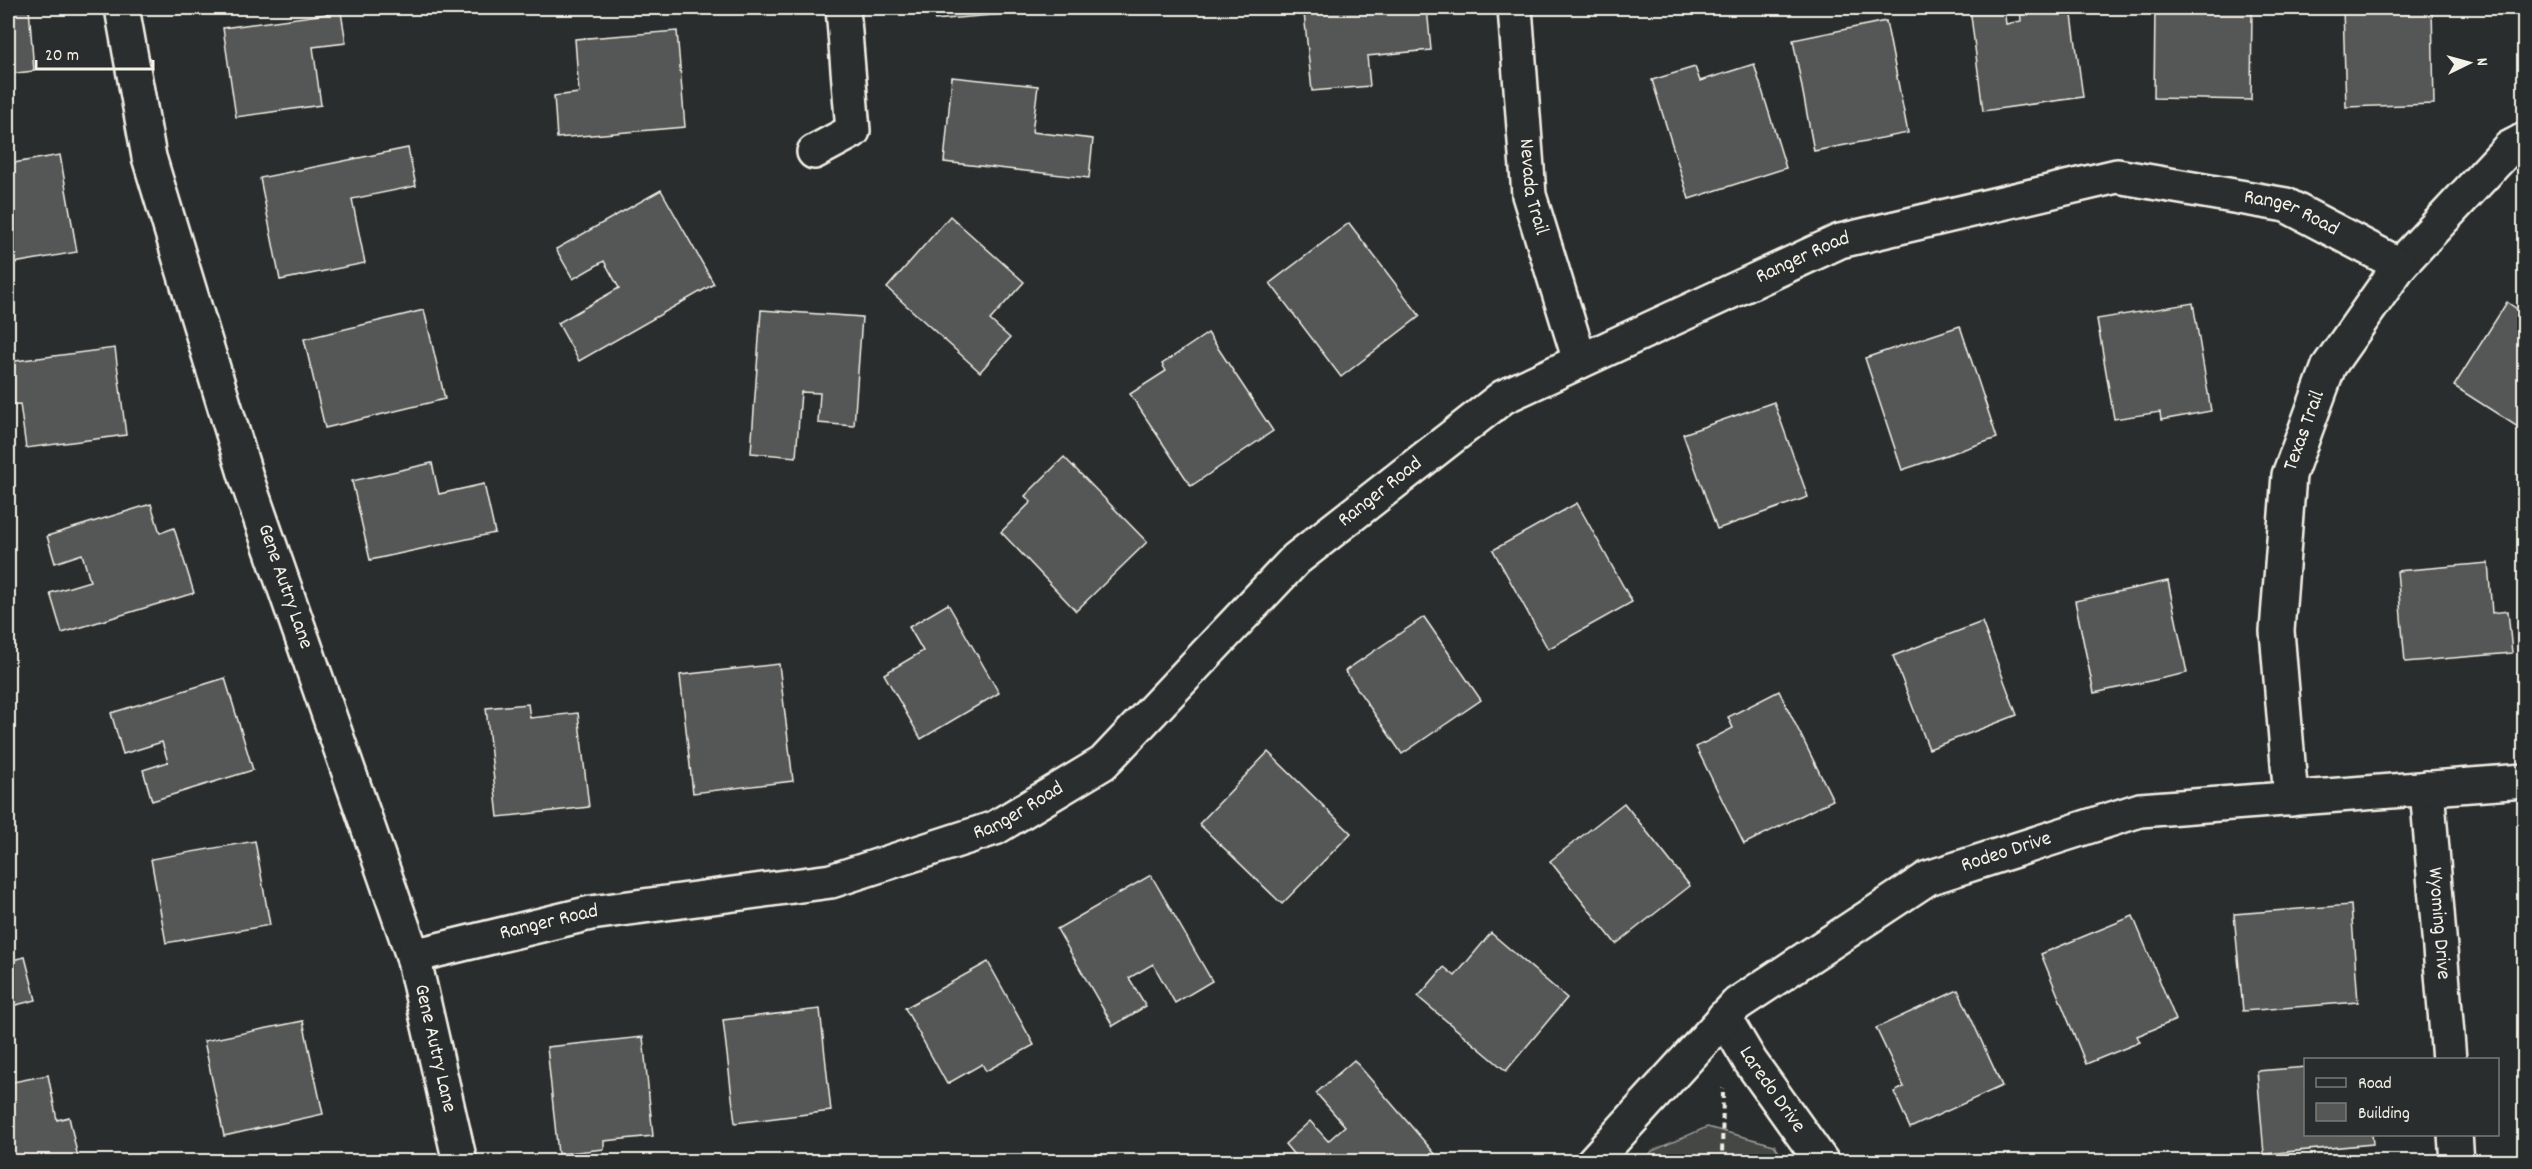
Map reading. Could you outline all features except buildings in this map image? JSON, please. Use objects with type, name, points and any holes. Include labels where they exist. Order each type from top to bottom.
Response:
[{"type":"street","name":"Gene Autry Lane","points":[[122,8],[149,157],[240,458],[414,956],[460,1161]]},
{"type":"street","points":[[814,152],[853,131],[843,8]]},
{"type":"street","name":"Nevada Trail","points":[[1515,8],[1529,195],[1580,361]]},
{"type":"street","name":"Texas Trail","points":[[2290,798],[2277,631],[2289,474],[2329,366],[2400,265],[2509,148],[2524,140]]},
{"type":"street","name":"Ranger Road","points":[[414,956],[591,913],[831,881],[995,828],[1103,763],[1296,559],[1503,397],[1840,241],[2117,176],[2286,205],[2400,265]]},
{"type":"street","name":"Rodeo Drive","points":[[1593,1161],[1737,1004],[1928,878],[2140,810],[2524,781]]},
{"type":"street","name":"Wyoming Drive","points":[[2427,788],[2448,1058]]},
{"type":"street","name":"Laredo Drive","points":[[1724,1017],[1750,1061],[1822,1161]]},
{"type":"street","points":[[2455,1136],[2457,1161]]},
{"type":"path","points":[[1722,1161],[1723,1088]]},
{"type":"shaded area","points":[[1707,1127],[1774,1145],[1785,1161],[1644,1161],[1652,1151]]}]
